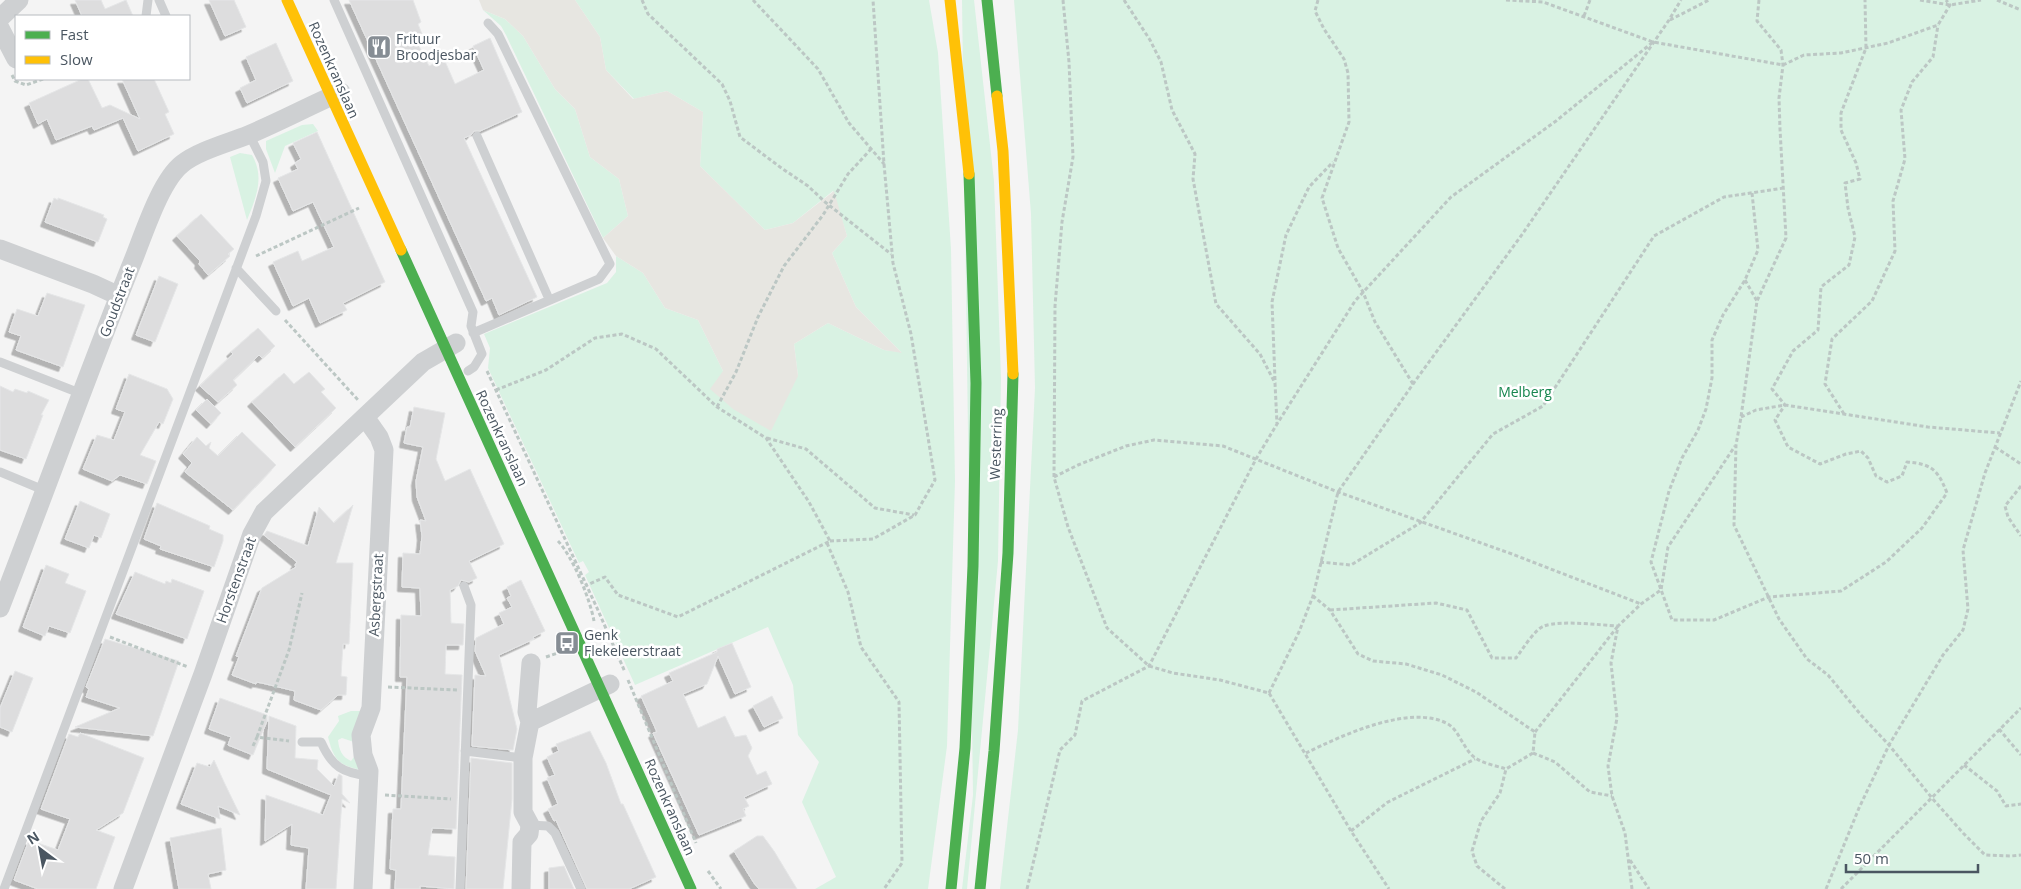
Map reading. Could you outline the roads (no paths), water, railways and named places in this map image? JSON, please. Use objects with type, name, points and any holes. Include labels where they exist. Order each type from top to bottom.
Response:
[{"type":"main road","name":"Rozenkranslaan","points":[[286,0],[335,95],[609,685],[686,885]]},
{"type":"main road","name":"Rozenkranslaan","points":[[299,0],[335,95]]},
{"type":"main road","name":"Westerring","points":[[950,0],[969,177],[976,383],[973,566],[966,739],[951,889]]},
{"type":"main road","name":"Westerring","points":[[980,889],[994,751],[1006,573],[1013,373],[1003,151],[987,0]]},
{"type":"main road","name":"Rozenkranslaan","points":[[450,346],[468,371],[513,469]]},
{"type":"main road","name":"Rozenkranslaan","points":[[681,838],[703,889]]},
{"type":"street","points":[[0,18],[19,0]]},
{"type":"street","points":[[0,28],[15,58]]},
{"type":"street","name":"Goudstraat","points":[[0,608],[4,585],[46,491],[119,296],[162,191],[172,174],[182,163],[335,95]]},
{"type":"street","points":[[0,249],[93,284],[119,296]]},
{"type":"street","name":"Horstenstraat","points":[[122,889],[203,674],[252,534],[264,512],[362,409],[423,362],[450,346]]},
{"type":"street","name":"Asbergstraat","points":[[362,409],[379,437],[384,450],[370,708],[361,735],[369,776],[363,889]]},
{"type":"street","points":[[521,889],[522,842],[529,834],[530,825],[523,812],[523,758],[530,722],[527,712],[531,663]]},
{"type":"street","points":[[530,722],[609,685]]},
{"type":"lane","points":[[146,15],[148,0]]},
{"type":"lane","points":[[159,0],[166,15]]},
{"type":"lane","points":[[334,0],[473,312],[471,326],[482,354],[474,367],[468,371]]},
{"type":"lane","points":[[473,333],[599,279],[610,264],[498,34],[488,23]]},
{"type":"lane","points":[[4,889],[237,266],[266,181],[263,162],[249,134]]},
{"type":"lane","points":[[477,136],[550,299]]},
{"type":"lane","points":[[237,266],[276,310]]},
{"type":"lane","points":[[0,362],[82,394]]},
{"type":"lane","points":[[0,472],[46,491]]},
{"type":"lane","points":[[460,889],[471,605],[464,586]]},
{"type":"lane","points":[[302,742],[321,742],[327,756],[341,770],[369,776]]},
{"type":"lane","points":[[465,751],[523,758]]},
{"type":"lane","points":[[530,825],[548,826],[555,833],[581,889]]},
{"type":"place","name":"Frituur Broodjesbar","points":[[379,47]]},
{"type":"place","name":"Genk Flekeleerstraat","points":[[567,643]]},
{"type":"park label","name":"Melberg","points":[[1525,392]]}]
